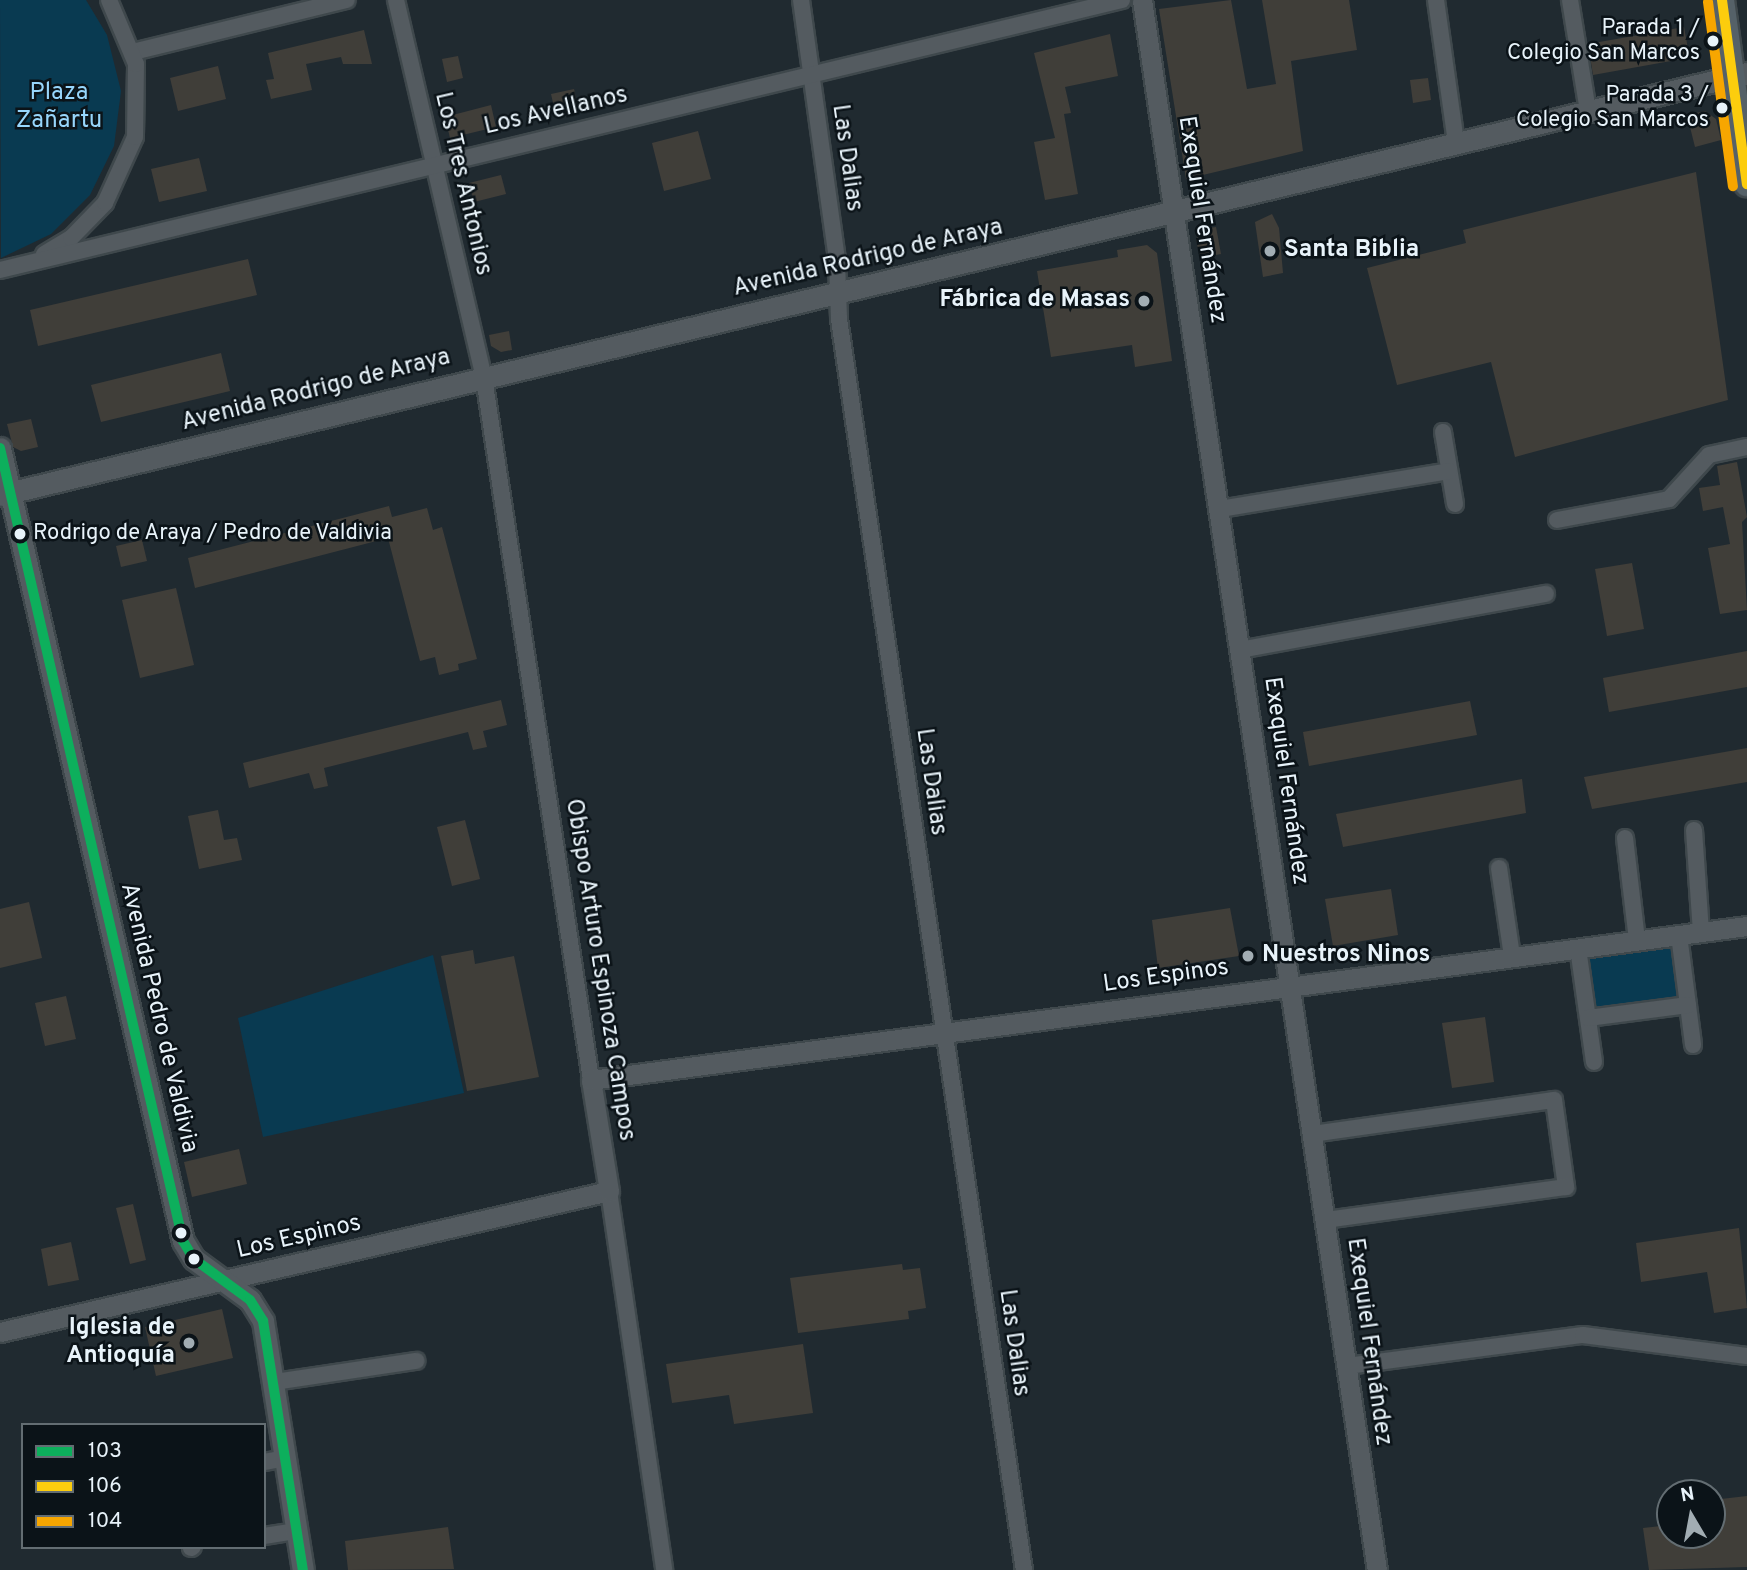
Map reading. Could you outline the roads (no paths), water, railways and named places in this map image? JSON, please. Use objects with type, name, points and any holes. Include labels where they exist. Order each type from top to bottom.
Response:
[{"type":"main road","points":[[1722,0],[1740,75],[1747,184]]},
{"type":"main road","name":"Avenida Rodrigo de Araya","points":[[5,494],[1740,75]]},
{"type":"main road","name":"Avenida Pedro de Valdivia","points":[[0,448],[5,494],[183,1241],[194,1259],[225,1281],[262,1318],[275,1382],[303,1570]]},
{"type":"street","points":[[8,268],[71,238],[118,182],[138,125],[133,52],[109,0]]},
{"type":"street","points":[[133,52],[347,0]]},
{"type":"street","name":"Los Tres Antonios","points":[[396,0],[484,377]]},
{"type":"street","name":"Las Dalias","points":[[801,0],[837,293],[1024,1570]]},
{"type":"street","name":"Los Avellanos","points":[[8,268],[1122,0]]},
{"type":"street","name":"Exequiel Fernández","points":[[1142,0],[1377,1570]]},
{"type":"street","points":[[1436,0],[1457,143]]},
{"type":"street","points":[[1570,0],[1588,111]]},
{"type":"street","name":"Obispo Arturo Espinoza Campos","points":[[484,377],[609,1191],[664,1570]]},
{"type":"street","points":[[1443,432],[1455,504]]},
{"type":"street","points":[[1557,520],[1669,499],[1709,455],[1747,447]]},
{"type":"street","points":[[1220,509],[1449,471]]},
{"type":"street","points":[[1240,650],[1546,594]]},
{"type":"street","points":[[1694,830],[1701,932]]},
{"type":"street","points":[[1625,838],[1637,940]]},
{"type":"street","points":[[1499,868],[1512,956]]},
{"type":"street","name":"Los Espinos","points":[[591,1080],[1747,926]]},
{"type":"street","points":[[1679,935],[1693,1045]]},
{"type":"street","points":[[1578,948],[1594,1062]]},
{"type":"street","points":[[1588,1018],[1688,1005]]},
{"type":"street","points":[[1312,1134],[1554,1100],[1566,1187],[1325,1220]]},
{"type":"street","name":"Los Espinos","points":[[0,1332],[609,1191]]},
{"type":"street","points":[[1346,1366],[1583,1335],[1747,1356]]},
{"type":"street","points":[[275,1382],[416,1361]]},
{"type":"street","points":[[266,1462],[286,1458]]},
{"type":"street","points":[[266,1536],[297,1531]]},
{"type":"place","name":"Parada 1 / Colegio San Marcos","points":[[1713,41]]},
{"type":"place","name":"Parada 3 / Colegio San Marcos","points":[[1722,108]]},
{"type":"place","name":"Santa Biblia","points":[[1270,251]]},
{"type":"place","name":"Fábrica de Masas","points":[[1144,301]]},
{"type":"place","name":"Rodrigo de Araya / Pedro de Valdivia","points":[[20,534]]},
{"type":"place","name":"Nuestros Ninos","points":[[1248,956]]},
{"type":"place","name":"Iglesia de Antioquía","points":[[189,1343]]},
{"type":"park label","name":"Plaza Zañartu","points":[[59,108]]}]
